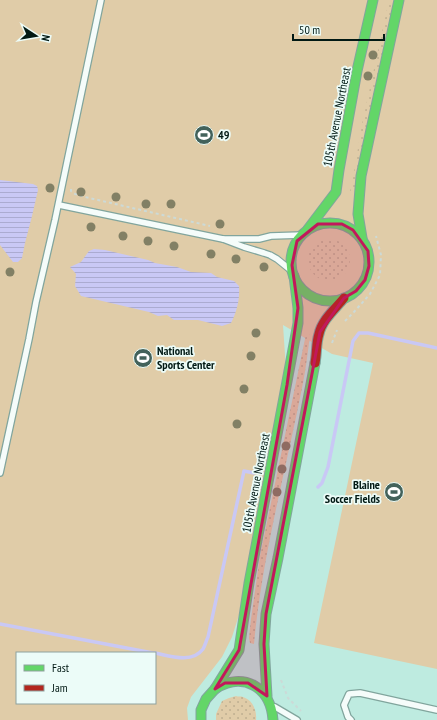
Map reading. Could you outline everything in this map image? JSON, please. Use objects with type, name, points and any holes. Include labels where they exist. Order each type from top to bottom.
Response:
[{"type":"street","name":"105th Avenue Northeast","points":[[201,720],[201,710],[206,698],[215,689],[239,650],[249,583],[298,323],[298,308],[292,265],[293,253],[297,242],[336,192],[357,72],[373,0]]},
{"type":"street","points":[[294,274],[299,284],[308,293],[319,299],[331,301],[344,298],[356,291],[365,280],[369,266],[368,251],[362,238],[358,214],[361,176],[399,0]]},
{"type":"street","points":[[305,232],[318,224],[342,224],[353,230],[362,238]]},
{"type":"street","points":[[273,720],[271,705],[267,696],[265,672],[264,644],[266,614],[278,558],[320,332],[324,323],[344,298]]},
{"type":"street","points":[[215,689],[225,683],[236,681],[248,683],[258,688],[267,696]]},
{"type":"lane","points":[[0,473],[101,0]]},
{"type":"lane","points":[[58,205],[223,239],[270,255],[277,259],[294,274]]},
{"type":"lane","points":[[223,239],[258,239],[305,232]]},
{"type":"lane","points":[[351,720],[348,717],[344,705],[349,694],[360,693],[437,710]]},
{"type":"lane","points":[[271,705],[297,720]]},
{"type":"path","points":[[71,183],[71,191],[86,198],[213,227]]},
{"type":"path","points":[[341,324],[370,294],[380,275],[381,255],[376,232]]},
{"type":"path","points":[[332,345],[337,328]]},
{"type":"path","points":[[280,674],[281,681],[288,698],[302,713]]},
{"type":"highlighted area","points":[[318,224],[342,224],[353,230],[368,251],[369,266],[365,280],[356,291],[344,298],[320,332],[266,614],[264,644],[267,696],[248,683],[225,683],[215,689],[239,650],[287,385],[298,308],[292,265],[297,241]]},
{"type":"shaded area","name":"National Sports Center","points":[[0,0],[437,0],[437,669],[314,643],[373,363],[332,354],[283,325],[287,385],[249,583],[232,637],[222,657],[191,697],[187,708],[188,720],[0,720]]},
{"type":"shaded area","points":[[389,0],[397,0],[354,193],[350,192],[362,124]]},
{"type":"shaded area","points":[[325,239],[333,239],[341,242],[347,248],[350,260],[347,272],[341,278],[333,281],[325,281],[317,278],[311,272],[308,264],[308,256],[311,248],[317,242]]},
{"type":"shaded area","points":[[306,334],[310,335],[304,377],[275,513],[263,578],[254,644],[250,643],[249,638],[260,556]]},
{"type":"shaded area","points":[[236,696],[246,698],[252,703],[256,713],[256,720],[216,720],[216,714],[222,701]]},
{"type":"water","points":[[0,180],[33,184],[37,186],[38,190],[22,258],[18,262],[13,262],[0,245]]},
{"type":"water","points":[[94,249],[105,250],[148,260],[191,272],[211,273],[217,277],[234,281],[239,286],[239,296],[231,323],[222,326],[198,320],[174,320],[167,315],[158,316],[149,312],[81,296],[75,286],[76,274],[70,267],[81,262],[89,251]]},
{"type":"waterway","points":[[318,487],[322,483],[328,467],[353,341],[359,333],[368,333],[437,348]]},
{"type":"waterway","points":[[156,653],[187,658],[198,654],[204,648],[208,637],[244,471],[254,473]]},
{"type":"waterway","points":[[0,624],[148,652]]},
{"type":"traffic: fast","points":[[308,229],[336,192],[357,71],[373,0]]},
{"type":"traffic: fast","points":[[362,238],[358,214],[361,176],[399,0]]},
{"type":"traffic: fast","points":[[330,223],[345,226],[357,235],[366,247],[369,262],[366,277],[357,289],[345,298],[330,301],[315,298],[303,289],[294,277],[291,262],[294,247],[303,235],[315,226],[330,223]]},
{"type":"traffic: fast","points":[[201,720],[201,710],[206,699],[215,689],[239,650],[249,583],[298,323],[298,308],[294,276]]},
{"type":"traffic: fast","points":[[267,696],[264,644],[266,614],[315,363]]},
{"type":"traffic: fast","points":[[215,689],[225,684],[236,682],[245,682],[254,685],[267,699],[271,708],[273,720]]},
{"type":"traffic: jam","points":[[315,363],[317,341],[323,324],[344,298]]},
{"type":"place","name":"49","points":[[204,135]]},
{"type":"place","name":"National Sports Center","points":[[143,358]]},
{"type":"place","name":"Blaine Soccer Fields","points":[[394,492]]}]
